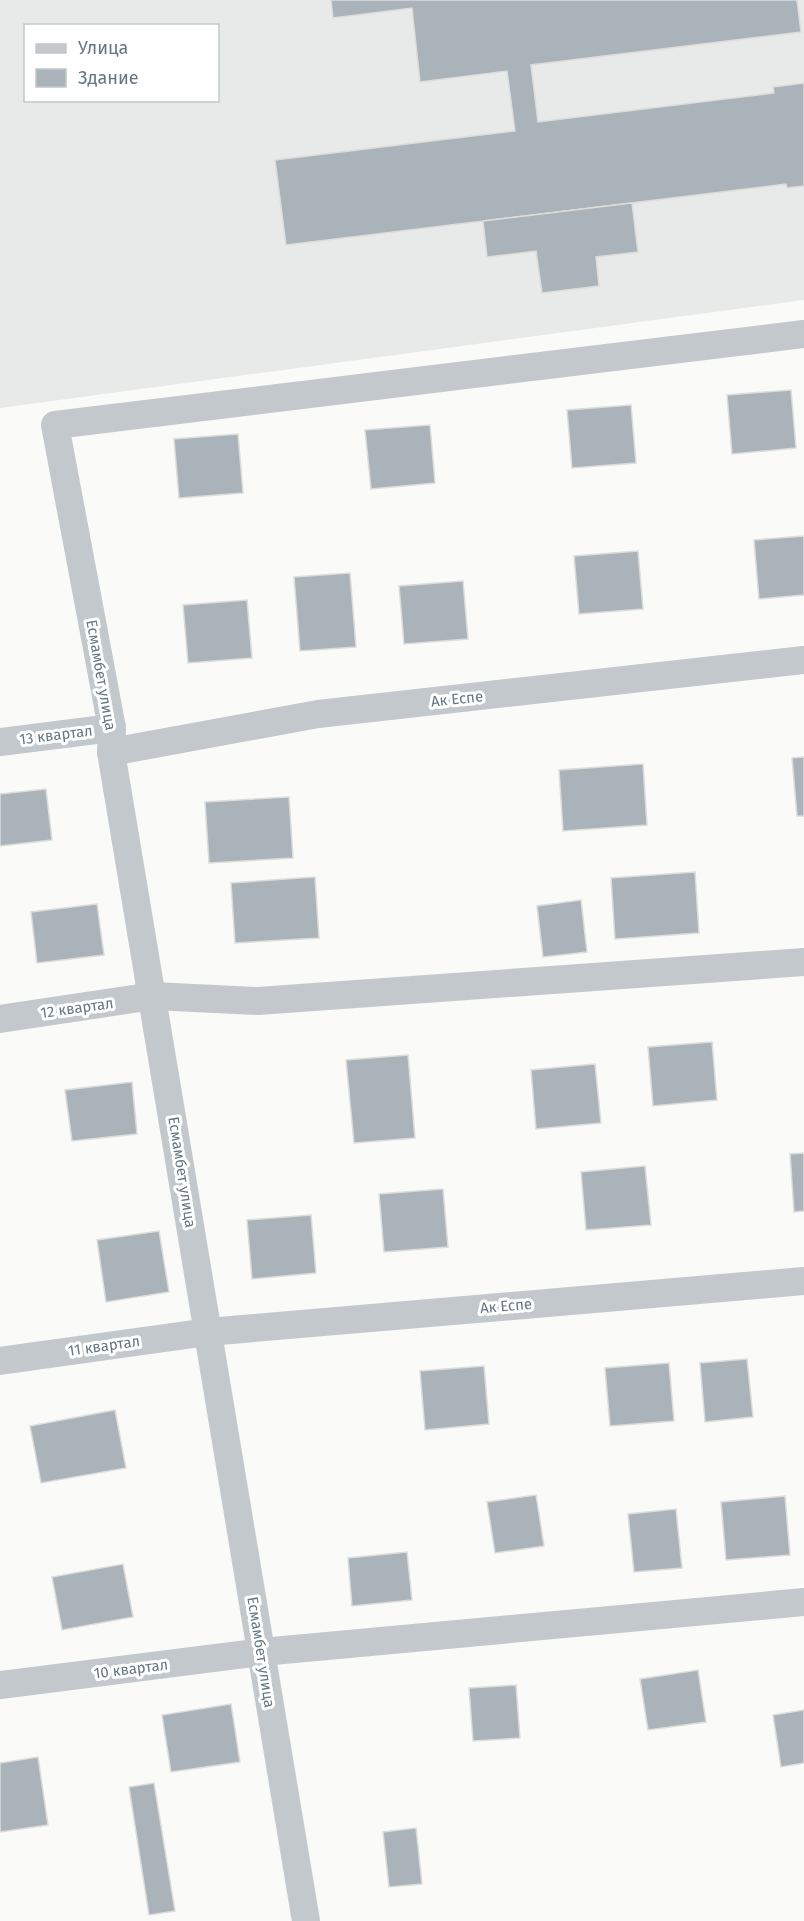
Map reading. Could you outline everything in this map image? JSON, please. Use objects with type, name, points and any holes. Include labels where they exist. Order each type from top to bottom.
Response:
[{"type":"street","name":"Есмамбет улица","points":[[306,1921],[111,740],[55,425],[804,334]]},
{"type":"street","name":"Ак Еспе","points":[[111,740],[318,714],[804,660]]},
{"type":"street","name":"13 квартал","points":[[0,742],[111,740]]},
{"type":"street","points":[[153,996],[258,1001],[804,962]]},
{"type":"street","name":"12 квартал","points":[[0,1019],[153,996]]},
{"type":"street","name":"Ак Еспе","points":[[208,1332],[804,1281]]},
{"type":"street","name":"11 квартал","points":[[0,1360],[208,1332]]},
{"type":"street","points":[[262,1652],[804,1602]]},
{"type":"street","name":"10 квартал","points":[[0,1685],[262,1652]]},
{"type":"shaded area","points":[[0,0],[804,0],[804,300],[0,408]]},
{"type":"building","points":[[331,0],[797,0],[801,32],[531,65],[538,122],[774,93],[773,87],[804,83],[804,186],[787,188],[786,184],[286,245],[275,160],[515,131],[507,71],[420,82],[412,8],[333,18]]},
{"type":"building","points":[[632,203],[638,252],[596,257],[599,286],[542,293],[536,251],[487,257],[483,221]]},
{"type":"building","points":[[791,390],[796,448],[732,454],[727,395]]},
{"type":"building","points":[[631,405],[636,463],[572,468],[567,410]]},
{"type":"building","points":[[430,425],[435,483],[371,489],[365,430]]},
{"type":"building","points":[[238,434],[243,493],[179,498],[174,439]]},
{"type":"building","points":[[804,536],[804,595],[759,599],[754,540]]},
{"type":"building","points":[[638,551],[643,609],[579,614],[574,556]]},
{"type":"building","points":[[350,573],[356,647],[300,651],[294,577]]},
{"type":"building","points":[[463,581],[468,639],[404,644],[399,586]]},
{"type":"building","points":[[247,600],[252,658],[188,663],[183,605]]},
{"type":"building","points":[[804,757],[804,816],[797,816],[792,758]]},
{"type":"building","points":[[643,764],[647,825],[563,831],[559,770]]},
{"type":"building","points":[[46,789],[52,840],[0,846],[0,794]]},
{"type":"building","points":[[289,797],[293,858],[209,863],[205,802]]},
{"type":"building","points":[[695,872],[699,933],[615,939],[611,878]]},
{"type":"building","points":[[315,877],[319,938],[235,943],[231,883]]},
{"type":"building","points":[[581,900],[587,952],[543,957],[537,906]]},
{"type":"building","points":[[97,904],[104,955],[37,963],[31,912]]},
{"type":"building","points":[[712,1042],[717,1100],[653,1106],[648,1047]]},
{"type":"building","points":[[408,1055],[415,1138],[354,1143],[346,1060]]},
{"type":"building","points":[[595,1064],[601,1123],[536,1129],[531,1070]]},
{"type":"building","points":[[132,1082],[137,1134],[72,1141],[65,1090]]},
{"type":"building","points":[[804,1153],[804,1211],[794,1212],[790,1154]]},
{"type":"building","points":[[645,1166],[651,1225],[586,1230],[581,1172]]},
{"type":"building","points":[[443,1189],[448,1247],[384,1252],[379,1194]]},
{"type":"building","points":[[311,1215],[316,1273],[252,1279],[247,1220]]},
{"type":"building","points":[[159,1231],[169,1292],[106,1302],[97,1240]]},
{"type":"building","points":[[747,1359],[753,1417],[705,1422],[700,1363]]},
{"type":"building","points":[[669,1363],[674,1421],[610,1426],[605,1368]]},
{"type":"building","points":[[484,1366],[489,1424],[425,1430],[420,1371]]},
{"type":"building","points":[[115,1410],[126,1468],[41,1483],[30,1426]]},
{"type":"building","points":[[536,1495],[544,1546],[495,1553],[487,1502]]},
{"type":"building","points":[[785,1496],[790,1555],[726,1560],[721,1502]]},
{"type":"building","points":[[676,1509],[682,1568],[634,1572],[628,1514]]},
{"type":"building","points":[[407,1552],[412,1600],[352,1606],[348,1558]]},
{"type":"building","points":[[123,1564],[133,1617],[62,1630],[52,1577]]},
{"type":"building","points":[[698,1670],[706,1722],[648,1730],[640,1679]]},
{"type":"building","points":[[516,1685],[520,1738],[473,1741],[469,1688]]},
{"type":"building","points":[[231,1704],[240,1762],[171,1772],[162,1715]]},
{"type":"building","points":[[804,1710],[804,1763],[781,1767],[773,1715]]},
{"type":"building","points":[[38,1757],[48,1825],[0,1832],[0,1763]]},
{"type":"building","points":[[154,1783],[175,1911],[149,1915],[129,1787]]},
{"type":"building","points":[[416,1828],[422,1884],[389,1887],[383,1832]]}]
